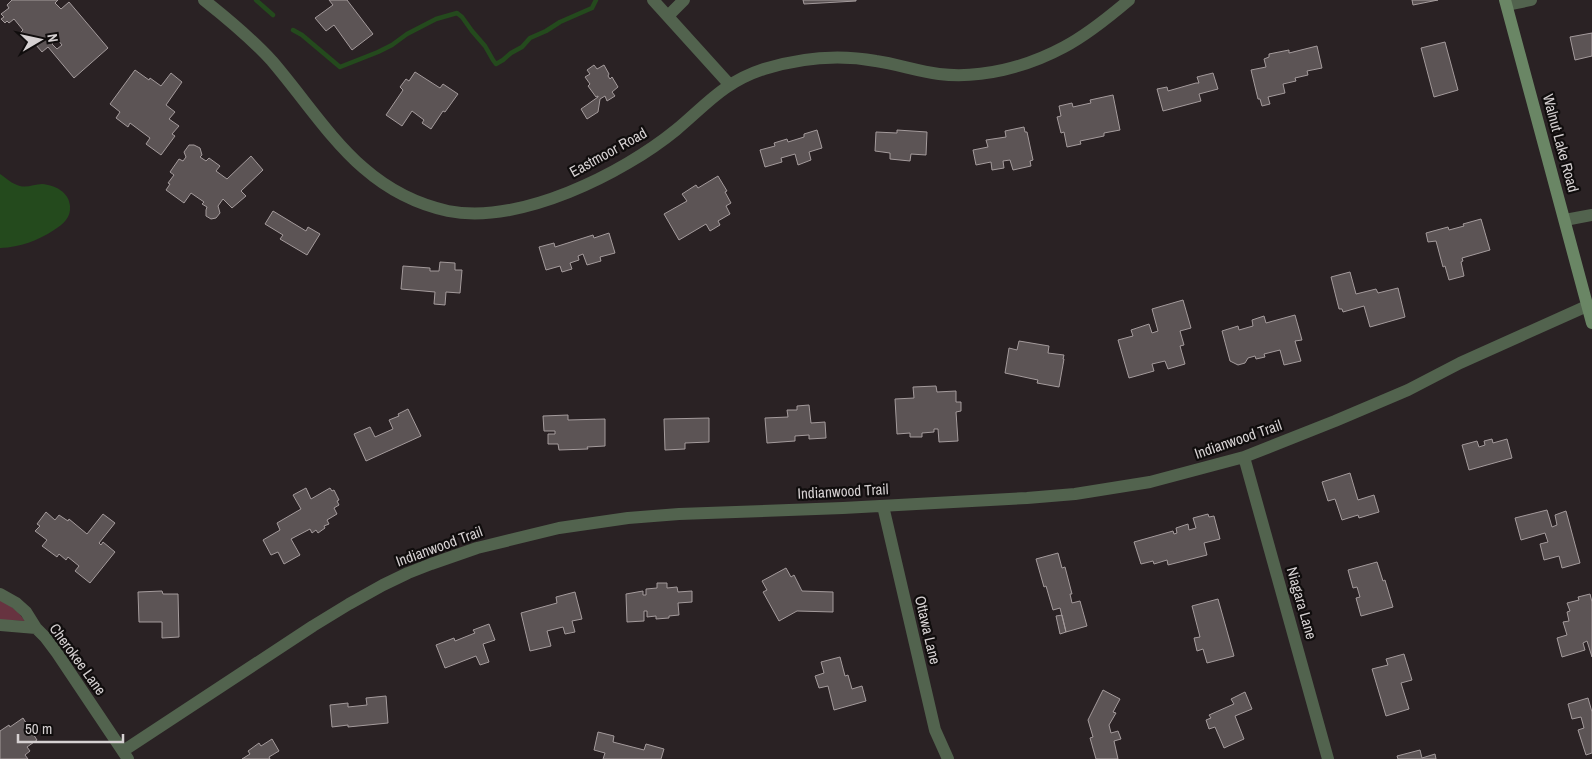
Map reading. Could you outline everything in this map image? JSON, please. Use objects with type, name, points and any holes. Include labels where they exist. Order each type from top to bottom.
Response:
[{"type":"street","name":"Eastmoor Road","points":[[204,0],[243,32],[269,58],[330,135],[370,174],[396,191],[425,204],[449,211],[469,213],[509,210],[547,200],[618,169],[655,146],[730,84],[746,76],[773,67],[814,58],[837,57],[878,61],[918,71],[942,74],[966,75],[988,72],[1022,64],[1048,55],[1066,46],[1085,34],[1129,0]]},
{"type":"street","points":[[653,0],[730,84]]},
{"type":"street","points":[[668,16],[684,0]]},
{"type":"street","points":[[1506,2],[1531,0]]},
{"type":"street","name":"Walnut Lake Road","points":[[1506,2],[1592,324]]},
{"type":"street","points":[[1565,220],[1592,215]]},
{"type":"street","name":"Indianwood Trail","points":[[125,755],[313,626],[349,604],[408,573],[470,550],[512,538],[559,528],[628,518],[1026,498],[1082,493],[1150,482],[1244,457],[1335,421],[1408,390],[1460,363],[1587,306]]},
{"type":"street","name":"Niagara Lane","points":[[1244,457],[1328,759]]},
{"type":"street","name":"Ottawa Lane","points":[[883,506],[935,730],[948,759]]},
{"type":"street","name":"Cherokee Lane","points":[[0,594],[16,603],[26,612],[36,628],[57,653],[125,755]]},
{"type":"street","name":"Cherokee Lane","points":[[0,625],[36,628]]},
{"type":"shaded area","points":[[0,174],[20,186],[42,184],[61,190],[69,201],[70,210],[68,217],[57,228],[35,240],[22,245],[0,248]]},
{"type":"shaded area","points":[[0,598],[18,612],[25,621],[0,620]]},
{"type":"building","points":[[12,0],[58,0],[55,3],[61,9],[69,2],[108,48],[74,78],[48,47],[42,52],[30,38],[27,40],[20,33],[23,30],[14,19],[9,23],[7,21],[5,23],[1,19],[4,17],[1,14],[9,8],[7,5]],"holes":[[[57,39],[62,45],[57,49],[52,44]]]},
{"type":"building","points":[[329,0],[347,0],[373,34],[352,50],[334,25],[326,31],[315,18],[333,5]]},
{"type":"building","points":[[803,0],[856,0],[856,1],[804,4]]},
{"type":"building","points":[[1412,0],[1438,0],[1413,5]]},
{"type":"building","points":[[1592,33],[1592,56],[1575,60],[1570,37]]},
{"type":"building","points":[[1445,42],[1458,90],[1434,97],[1421,48]]},
{"type":"building","points":[[1317,46],[1322,68],[1307,71],[1308,75],[1295,78],[1296,81],[1283,84],[1285,93],[1268,97],[1270,104],[1262,106],[1260,99],[1258,99],[1251,70],[1266,67],[1264,59],[1269,57],[1269,54],[1289,50],[1289,53]]},
{"type":"building","points":[[594,65],[597,69],[604,65],[609,74],[608,76],[610,79],[612,77],[618,87],[612,92],[615,96],[607,101],[605,96],[600,99],[598,112],[587,119],[581,109],[598,97],[588,86],[590,84],[585,77],[590,74],[587,70]]},
{"type":"building","points":[[135,70],[161,86],[171,73],[182,82],[166,105],[175,112],[169,119],[179,126],[172,134],[175,136],[161,155],[146,144],[150,138],[130,123],[128,127],[116,118],[120,112],[110,104]]},
{"type":"building","points":[[415,72],[440,88],[443,84],[458,94],[431,129],[422,123],[424,120],[412,111],[402,126],[386,115],[403,90],[400,87],[406,79],[409,81]]},
{"type":"building","points":[[1213,73],[1218,89],[1199,94],[1201,101],[1163,111],[1157,89],[1167,87],[1168,91],[1199,83],[1197,77]]},
{"type":"building","points":[[1113,95],[1120,130],[1104,133],[1104,136],[1080,141],[1081,144],[1067,147],[1064,132],[1061,133],[1057,117],[1061,116],[1059,106],[1072,103],[1073,107],[1091,103],[1090,100]]},
{"type":"building","points":[[1024,127],[1025,132],[1027,132],[1033,160],[1030,161],[1031,166],[1013,170],[1010,160],[1003,161],[1004,168],[992,170],[991,162],[976,165],[973,150],[988,147],[986,140],[1006,137],[1005,131]]},
{"type":"building","points":[[817,130],[822,148],[809,152],[811,160],[798,165],[795,154],[781,158],[782,162],[765,167],[760,150],[775,146],[774,143],[787,139],[788,142],[804,137],[804,134]]},
{"type":"building","points":[[897,130],[927,132],[926,155],[911,154],[910,161],[890,159],[890,153],[875,151],[876,132],[897,133]]},
{"type":"building","points":[[189,145],[200,148],[202,155],[200,157],[206,161],[209,158],[220,166],[216,171],[227,179],[251,156],[263,170],[241,191],[246,196],[232,208],[223,199],[218,206],[220,213],[216,218],[211,219],[206,216],[207,207],[202,204],[204,202],[191,193],[184,203],[166,190],[170,184],[168,183],[174,175],[170,172],[179,159],[183,161],[186,157],[184,152]]},
{"type":"building","points":[[718,176],[727,191],[725,192],[731,203],[726,206],[730,214],[718,221],[720,225],[710,231],[706,224],[679,240],[664,214],[687,201],[682,194],[696,185],[698,188]]},
{"type":"building","points":[[273,211],[306,231],[308,227],[320,234],[307,255],[280,239],[283,235],[265,224]]},
{"type":"building","points":[[1481,219],[1490,250],[1462,258],[1464,276],[1449,280],[1445,266],[1443,267],[1436,241],[1428,242],[1426,233],[1448,227],[1449,230]]},
{"type":"building","points":[[609,233],[615,253],[600,257],[601,261],[587,265],[583,254],[578,256],[579,260],[570,263],[572,269],[562,272],[560,266],[546,270],[539,247],[554,243],[555,247],[593,235],[594,238]]},
{"type":"building","points":[[440,262],[455,263],[455,270],[462,270],[460,293],[446,292],[445,305],[434,304],[435,292],[401,289],[403,266],[430,268],[430,271],[439,271]]},
{"type":"building","points":[[1350,272],[1356,294],[1376,289],[1378,293],[1398,288],[1405,317],[1370,327],[1364,306],[1343,312],[1342,309],[1339,309],[1331,277]]},
{"type":"building","points":[[1183,300],[1191,328],[1180,331],[1184,345],[1180,346],[1185,364],[1168,369],[1165,361],[1152,364],[1154,371],[1129,378],[1118,340],[1133,336],[1131,330],[1149,324],[1152,333],[1158,331],[1152,309]]},
{"type":"building","points":[[1295,315],[1302,340],[1295,341],[1301,361],[1284,365],[1280,350],[1264,354],[1265,357],[1256,359],[1255,356],[1248,358],[1245,363],[1238,365],[1230,361],[1222,331],[1238,326],[1239,330],[1253,326],[1252,320],[1264,316],[1266,323]]},
{"type":"building","points":[[1019,341],[1049,346],[1048,353],[1064,355],[1059,387],[1037,383],[1038,380],[1005,373],[1009,348],[1017,350]]},
{"type":"building","points":[[936,386],[937,392],[956,391],[956,402],[961,402],[961,411],[956,412],[958,441],[939,442],[938,429],[934,429],[934,432],[922,433],[922,437],[910,437],[910,433],[897,434],[895,399],[914,398],[913,387]]},
{"type":"building","points":[[809,405],[811,423],[825,422],[826,438],[809,439],[809,435],[795,436],[795,441],[767,443],[765,418],[788,417],[787,410],[797,410],[797,406]]},
{"type":"building","points":[[408,409],[421,436],[366,461],[354,434],[370,427],[375,437],[393,429],[389,420],[399,416],[398,414]]},
{"type":"building","points":[[568,415],[568,420],[605,419],[605,446],[587,447],[588,449],[559,450],[558,444],[548,444],[548,434],[555,434],[555,431],[544,431],[543,416]]},
{"type":"building","points":[[709,418],[709,442],[685,443],[685,449],[665,450],[664,419]]},
{"type":"building","points":[[1492,439],[1493,443],[1507,439],[1512,458],[1469,470],[1462,445],[1477,441],[1479,447],[1485,445],[1484,441]]},
{"type":"building","points":[[1350,473],[1358,500],[1374,495],[1379,512],[1359,518],[1358,515],[1342,520],[1335,499],[1328,501],[1322,482]]},
{"type":"building","points":[[306,488],[311,499],[330,488],[332,491],[334,490],[339,500],[337,501],[339,505],[334,508],[337,514],[327,520],[329,524],[324,526],[325,528],[318,533],[316,530],[312,533],[310,529],[291,539],[300,555],[284,564],[278,552],[271,555],[263,540],[280,530],[277,523],[301,509],[293,495]]},
{"type":"building","points":[[1547,510],[1552,527],[1557,525],[1555,515],[1566,511],[1580,563],[1562,568],[1559,556],[1544,560],[1540,544],[1548,542],[1545,533],[1521,540],[1515,518]]},
{"type":"building","points":[[46,512],[55,520],[59,515],[68,521],[69,519],[87,534],[103,514],[115,523],[99,543],[101,545],[103,542],[115,552],[90,583],[75,571],[79,566],[68,557],[66,560],[59,554],[57,557],[42,546],[47,540],[35,531],[40,526],[37,524]]},
{"type":"building","points":[[1208,514],[1209,517],[1214,516],[1220,539],[1204,543],[1207,555],[1168,565],[1167,560],[1154,564],[1153,561],[1141,564],[1134,542],[1173,531],[1174,534],[1177,533],[1176,528],[1188,524],[1189,530],[1196,528],[1193,518]]},
{"type":"building","points":[[1058,553],[1062,568],[1065,567],[1072,594],[1070,594],[1072,603],[1080,601],[1087,626],[1066,632],[1060,608],[1053,610],[1036,559]]},
{"type":"building","points":[[1377,562],[1383,581],[1385,580],[1393,607],[1361,616],[1356,598],[1360,597],[1357,587],[1353,588],[1348,570]]},
{"type":"building","points":[[786,568],[791,577],[794,575],[802,591],[833,592],[833,612],[797,611],[779,621],[763,592],[767,590],[762,581]]},
{"type":"building","points":[[657,583],[667,583],[667,588],[677,587],[678,592],[692,591],[692,602],[678,603],[679,615],[656,619],[656,616],[647,617],[647,611],[644,611],[644,621],[627,622],[626,594],[643,591],[643,595],[646,595],[646,589],[657,588]]},
{"type":"building","points":[[162,591],[163,594],[178,594],[179,637],[162,638],[162,622],[139,622],[138,592]]},
{"type":"building","points":[[575,592],[582,619],[572,621],[575,632],[565,634],[563,627],[547,631],[551,646],[530,651],[521,613],[557,603],[556,597]]},
{"type":"building","points":[[1590,594],[1592,602],[1592,657],[1587,641],[1583,643],[1585,650],[1562,657],[1557,638],[1567,635],[1563,622],[1569,621],[1567,612],[1570,611],[1567,603],[1579,600],[1578,597]]},
{"type":"building","points":[[1218,599],[1234,656],[1207,663],[1203,649],[1197,651],[1194,638],[1200,637],[1192,606]]},
{"type":"building","points":[[1062,615],[1066,632],[1060,634],[1056,616]]},
{"type":"building","points":[[489,624],[495,640],[483,644],[489,662],[480,665],[476,656],[445,668],[436,645],[454,638],[455,641],[475,633],[473,630]]},
{"type":"building","points":[[1404,654],[1412,680],[1401,683],[1409,709],[1386,716],[1372,669],[1388,665],[1386,659]]},
{"type":"building","points":[[840,657],[845,676],[848,675],[852,689],[862,686],[866,701],[834,710],[828,686],[819,688],[815,676],[824,673],[821,662]]},
{"type":"building","points":[[1103,690],[1120,699],[1113,712],[1116,713],[1109,725],[1111,733],[1118,731],[1121,739],[1114,741],[1118,759],[1096,759],[1090,738],[1093,737],[1088,720]]},
{"type":"building","points":[[1245,692],[1252,709],[1235,716],[1244,739],[1224,748],[1215,727],[1209,729],[1206,720],[1211,718],[1209,715],[1234,704],[1231,699]]},
{"type":"building","points":[[386,696],[388,723],[332,727],[330,705],[348,703],[348,707],[367,705],[366,698]]},
{"type":"building","points":[[1588,698],[1592,712],[1592,753],[1586,755],[1578,730],[1584,728],[1581,717],[1572,719],[1568,704]]},
{"type":"building","points":[[23,718],[37,740],[27,747],[30,751],[25,755],[28,759],[0,759],[0,731]]},
{"type":"building","points":[[598,732],[614,736],[613,742],[644,750],[646,744],[664,749],[661,759],[603,759],[605,753],[594,750]]},
{"type":"building","points":[[272,739],[279,751],[269,757],[270,759],[242,759],[250,754],[248,751],[259,743],[261,746]]},
{"type":"building","points":[[1420,750],[1422,758],[1435,754],[1436,759],[1398,759],[1397,756]]},
{"type":"waterway","points":[[256,0],[273,15]]},
{"type":"waterway","points":[[293,30],[302,35],[340,67],[378,52],[436,19],[457,13],[485,46],[496,64],[522,47],[530,38],[592,8],[596,0]]}]
